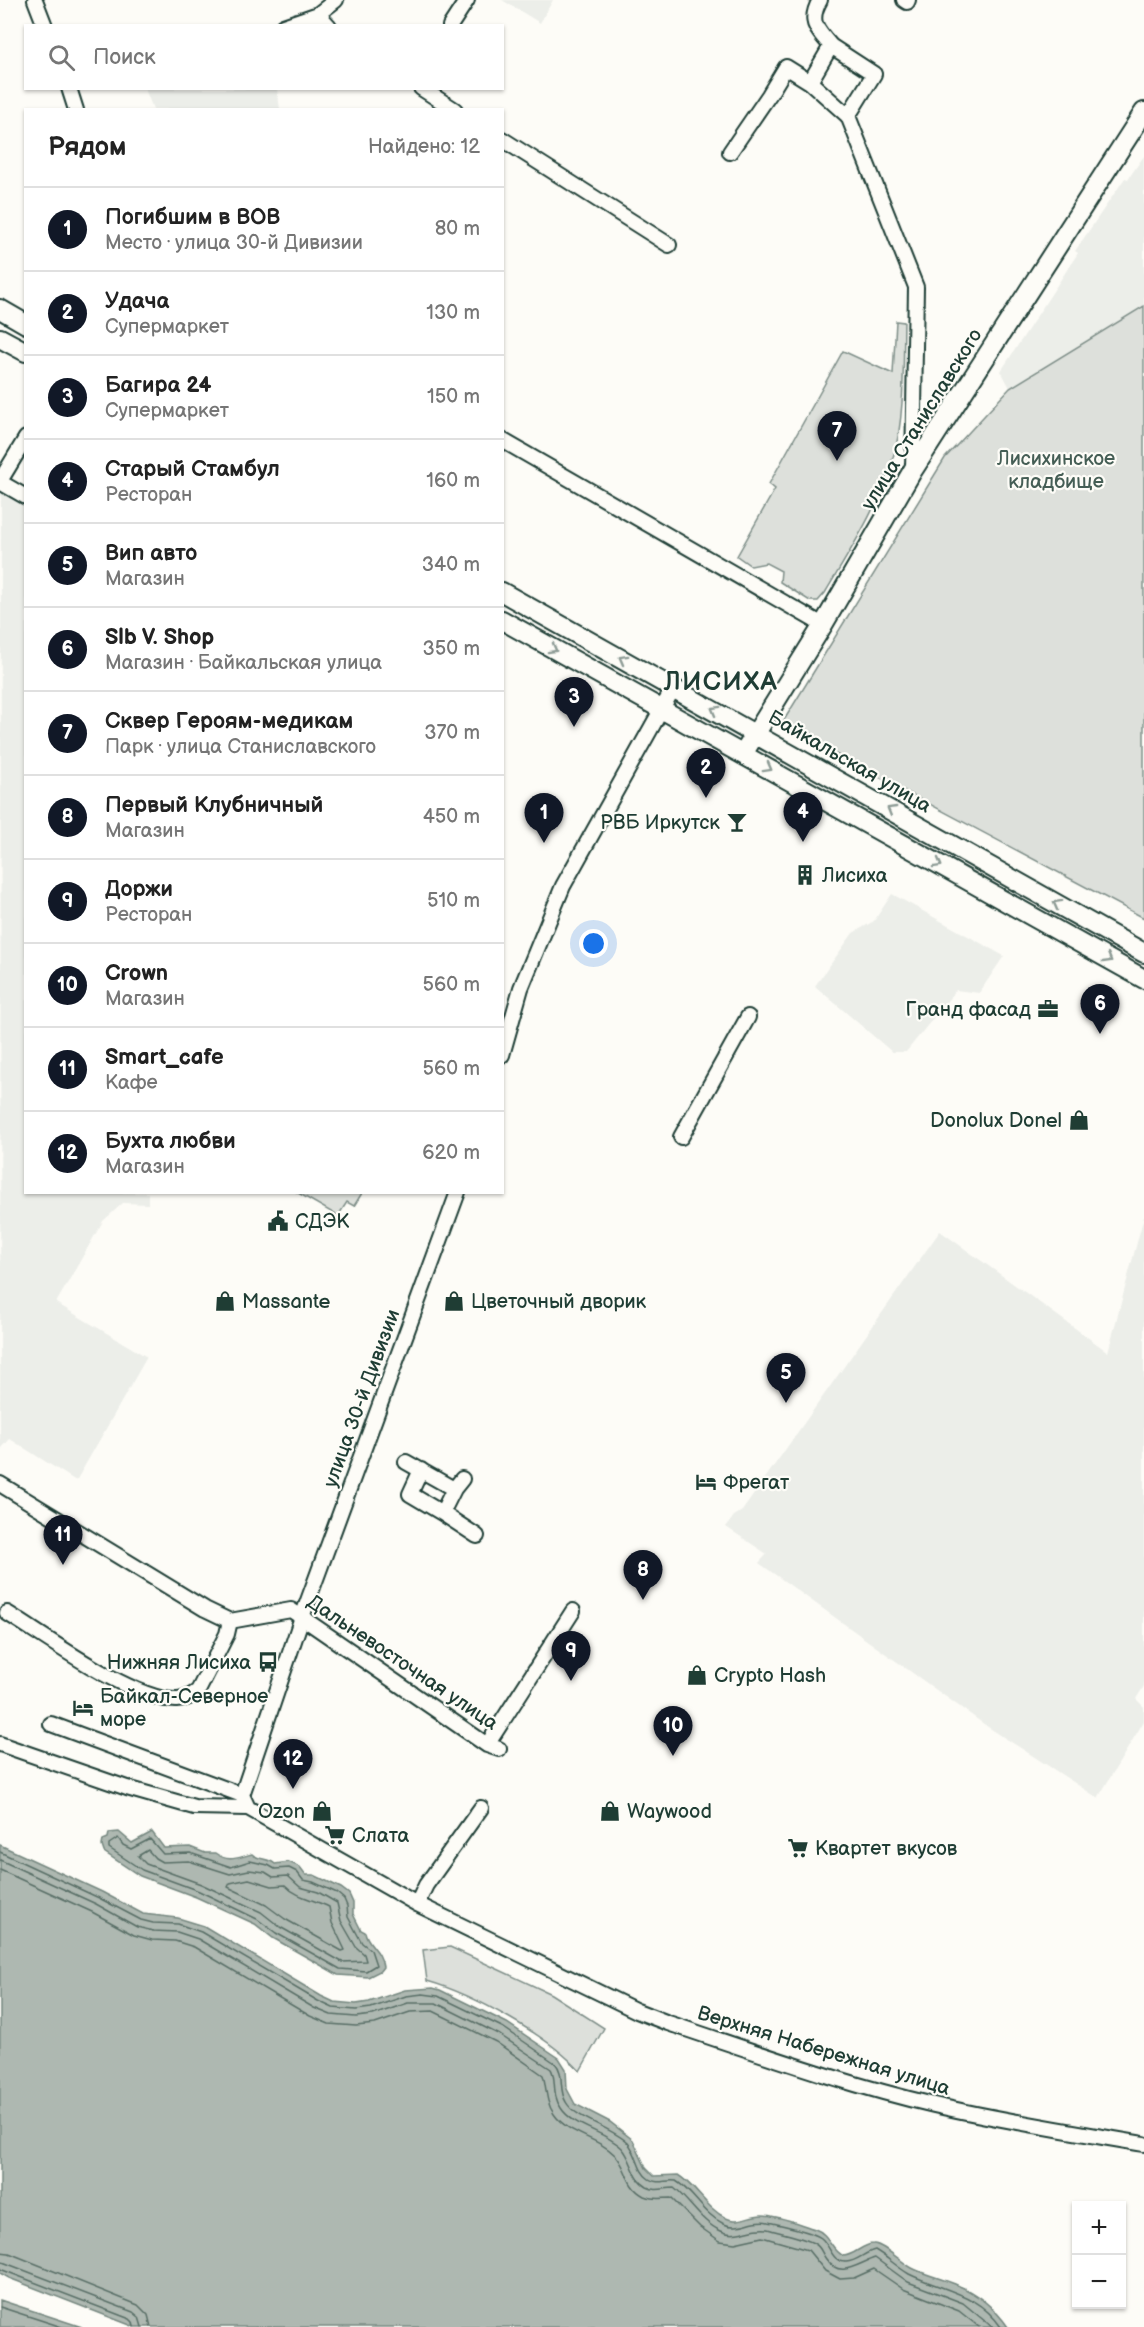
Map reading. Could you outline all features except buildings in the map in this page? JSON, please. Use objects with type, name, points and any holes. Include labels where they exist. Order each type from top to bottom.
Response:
[{"type":"main road","name":"улица Станиславского","points":[[743,754],[913,470],[1144,112]]},
{"type":"main road","points":[[0,309],[24,323]]},
{"type":"main road","points":[[0,338],[24,351]]},
{"type":"main road","name":"Байкальская улица","points":[[504,593],[1144,953]]},
{"type":"main road","points":[[504,621],[1144,980]]},
{"type":"street","points":[[35,0],[44,24]]},
{"type":"street","points":[[289,24],[318,14],[336,0]]},
{"type":"street","points":[[451,24],[467,0]]},
{"type":"street","points":[[820,0],[813,12],[816,29],[831,46],[874,74],[848,116]]},
{"type":"street","points":[[318,14],[327,24]]},
{"type":"street","points":[[810,82],[831,46]]},
{"type":"street","points":[[730,152],[786,67],[810,82],[848,116],[916,287],[913,470]]},
{"type":"street","points":[[70,90],[75,108]]},
{"type":"street","points":[[424,90],[452,108]]},
{"type":"street","points":[[504,140],[669,245]]},
{"type":"street","points":[[24,441],[0,482],[24,496]]},
{"type":"street","points":[[504,441],[822,625]]},
{"type":"street","points":[[504,1048],[521,988],[563,886],[674,687]]},
{"type":"street","points":[[681,1137],[748,1017]]},
{"type":"street","name":"улица 30-й Дивизии","points":[[245,1802],[302,1617],[458,1194]]},
{"type":"street","points":[[406,1462],[458,1484],[442,1513]]},
{"type":"street","points":[[421,1470],[410,1494],[477,1536]]},
{"type":"street","points":[[0,1484],[204,1609],[230,1621],[227,1634],[198,1691],[189,1697],[177,1700],[146,1694],[71,1655],[7,1613]]},
{"type":"street","name":"Дальневосточная улица","points":[[230,1621],[291,1610],[493,1747],[573,1611]]},
{"type":"street","name":"Верхняя Набережная улица","points":[[51,1724],[245,1802],[417,1904],[637,2011],[875,2089],[1033,2125],[1144,2144]]},
{"type":"street","points":[[0,1744],[127,1788],[194,1807],[245,1802]]},
{"type":"street","points":[[417,1904],[426,1885],[481,1808]]},
{"type":"shaded area","points":[[502,0],[553,0],[540,23]]},
{"type":"shaded area","points":[[145,90],[277,90],[280,108],[153,108]]},
{"type":"shaded area","points":[[1144,156],[1144,306],[1010,388],[1001,371],[1078,253],[1075,251],[1125,178],[1128,179]]},
{"type":"shaded area","points":[[1,491],[24,505],[24,1194],[148,1194],[148,1204],[123,1203],[103,1221],[56,1303],[147,1357],[76,1481],[10,1439],[0,1450]]},
{"type":"shaded area","points":[[892,894],[1004,956],[979,993],[956,990],[906,1052],[892,1052],[815,986],[853,933],[874,921]]},
{"type":"shaded area","points":[[1144,1216],[1144,1686],[1136,1699],[1144,1707],[1144,1721],[1098,1798],[988,1727],[759,1563],[767,1554],[726,1527],[734,1516],[742,1511],[940,1231],[1108,1352]]},
{"type":"green space","name":"Лисихинское кладбище","points":[[1144,306],[1144,918],[781,725],[945,458],[1010,388]]},
{"type":"green space","points":[[896,321],[904,322],[904,354],[902,407],[894,454],[881,491],[855,543],[825,593],[818,601],[810,601],[780,582],[781,571],[766,563],[751,566],[737,556],[775,489],[769,484],[843,351],[893,374]]},
{"type":"green space","points":[[300,1194],[361,1194],[354,1206],[347,1202],[338,1216]]},
{"type":"green space","points":[[450,1947],[551,1994],[604,2028],[580,2071],[549,2044],[509,2018],[466,1996],[427,1981],[423,1950]]},
{"type":"water","points":[[119,1832],[132,1843],[152,1832],[164,1848],[190,1847],[229,1859],[252,1854],[275,1864],[289,1862],[300,1867],[306,1875],[314,1875],[349,1894],[353,1903],[353,1914],[361,1930],[365,1932],[380,1956],[383,1967],[368,1977],[338,1975],[273,1938],[255,1924],[196,1897],[140,1876],[104,1852],[103,1840],[108,1838],[109,1833]]},
{"type":"water","points":[[0,1845],[102,1892],[143,1914],[178,1918],[204,1926],[334,2002],[356,2004],[405,1990],[433,1988],[440,1990],[507,2023],[559,2058],[566,2069],[567,2089],[575,2104],[610,2122],[633,2140],[646,2168],[654,2176],[678,2175],[713,2209],[730,2220],[768,2215],[820,2231],[844,2256],[869,2244],[877,2245],[912,2268],[970,2292],[991,2307],[1008,2327],[135,2327],[9,2278],[0,2273]]},
{"type":"water","points":[[0,2300],[82,2327],[0,2327]]},
{"type":"place","name":"Сквер Героям-медикам","points":[[837,461]]},
{"type":"place","name":"Багира 24","points":[[574,727]]},
{"type":"place","name":"Удача","points":[[706,798]]},
{"type":"place","name":"РВБ Иркутск","points":[[737,822]]},
{"type":"place","name":"Старый Стамбул","points":[[803,842]]},
{"type":"place","name":"Погибшим в ВОВ","points":[[544,843]]},
{"type":"place","name":"Лисиха","points":[[805,875]]},
{"type":"place","name":"Гранд фасад","points":[[1048,1009]]},
{"type":"place","name":"Slb V. Shop","points":[[1100,1034]]},
{"type":"place","name":"Donolux Donel","points":[[1079,1120]]},
{"type":"place","name":"СДЭК","points":[[278,1221]]},
{"type":"place","name":"Massante","points":[[225,1301]]},
{"type":"place","name":"Цветочный дворик","points":[[454,1301]]},
{"type":"place","name":"Вип авто","points":[[786,1403]]},
{"type":"place","name":"Фрегат","points":[[706,1482]]},
{"type":"place","name":"Smart_cafe","points":[[63,1565]]},
{"type":"place","name":"Первый Клубничный","points":[[643,1600]]},
{"type":"place","name":"Нижняя Лисиха","points":[[268,1662]]},
{"type":"place","name":"Crypto Hash","points":[[697,1675]]},
{"type":"place","name":"Доржи","points":[[571,1681]]},
{"type":"place","name":"Байкал-Северное море","points":[[83,1708]]},
{"type":"place","name":"Crown","points":[[673,1756]]},
{"type":"place","name":"Бухта любви","points":[[293,1789]]},
{"type":"place","name":"Ozon","points":[[322,1811]]},
{"type":"place","name":"Waywood","points":[[610,1811]]},
{"type":"place","name":"Слата","points":[[335,1835]]},
{"type":"place","name":"Квартет вкусов","points":[[798,1848]]},
{"type":"district","name":"ЛИСИХА","points":[[721,681]]}]
